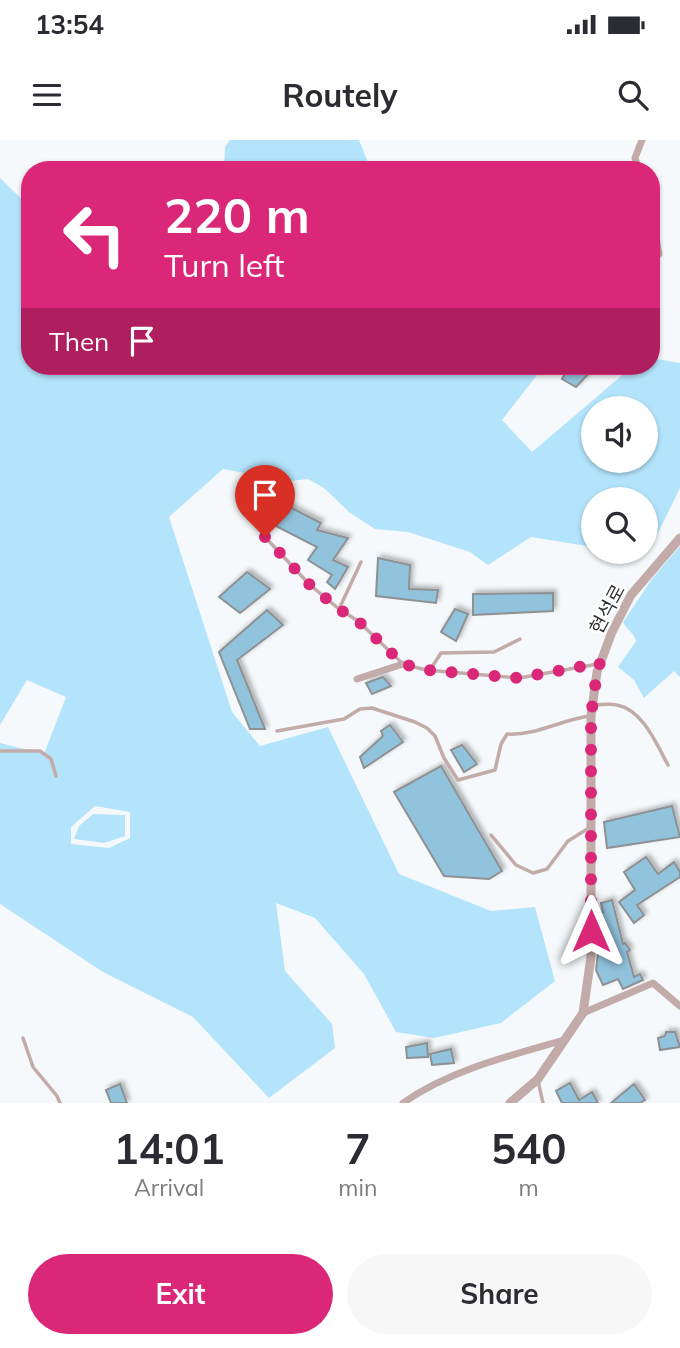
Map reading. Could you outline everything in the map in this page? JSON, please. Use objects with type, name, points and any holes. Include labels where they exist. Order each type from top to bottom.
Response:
[{"type":"street","points":[[636,161],[642,140]]},
{"type":"street","name":"현석로","points":[[510,1103],[538,1079],[583,1013],[591,957],[591,716],[600,663],[631,595],[680,538]]},
{"type":"street","points":[[358,679],[403,664]]},
{"type":"street","points":[[583,1013],[653,983],[680,1006]]},
{"type":"street","points":[[403,1103],[421,1090],[488,1062],[564,1040]]},
{"type":"lane","points":[[265,537],[310,585],[358,621],[403,664],[430,670],[519,678],[600,663]]},
{"type":"lane","points":[[339,609],[360,562]]},
{"type":"lane","points":[[430,670],[441,653],[494,652],[520,639]]},
{"type":"lane","points":[[592,705],[618,705],[633,712],[653,737],[668,765]]},
{"type":"lane","points":[[277,730],[344,719],[360,709],[372,708],[427,728],[435,736],[444,758],[458,780],[495,770],[501,744],[507,734],[521,735],[574,718],[591,716]]},
{"type":"lane","points":[[0,751],[40,751],[51,759],[56,776]]},
{"type":"lane","points":[[491,835],[516,865],[533,873],[547,869],[568,841],[591,827]]},
{"type":"lane","points":[[23,1038],[33,1067],[60,1103]]},
{"type":"lane","points":[[538,1079],[543,1103]]},
{"type":"shaded area","points":[[230,140],[359,140],[367,161],[224,161],[225,147]]},
{"type":"shaded area","points":[[0,178],[21,198],[21,375],[537,375],[502,420],[532,452],[581,410],[581,473],[658,473],[658,396],[598,396],[622,375],[660,375],[660,360],[680,363],[680,488],[658,533],[658,487],[581,487],[581,545],[531,537],[488,565],[470,552],[408,532],[375,529],[349,512],[324,488],[308,479],[290,481],[223,469],[169,517],[232,712],[260,746],[328,727],[399,874],[491,911],[535,907],[555,981],[501,1023],[434,1038],[396,1032],[364,974],[315,918],[276,903],[285,971],[332,1024],[335,1048],[269,1098],[193,1017],[103,972],[0,904],[0,743],[44,754],[66,697],[27,680],[0,725]],"holes":[[[95,806],[130,812],[130,838],[109,848],[71,844],[71,827]]]},
{"type":"shaded area","points":[[680,546],[680,677],[674,671],[644,698],[634,680],[618,667],[636,641],[623,622],[652,579]]},
{"type":"shaded area","points":[[93,814],[125,815],[125,836],[104,843],[74,839],[79,826]]},
{"type":"building","points":[[564,375],[587,375],[576,387],[562,379]]},
{"type":"building","points":[[284,504],[321,523],[317,530],[348,538],[333,560],[348,567],[335,589],[327,582],[332,575],[308,560],[317,547],[274,525]]},
{"type":"building","points":[[378,558],[410,565],[409,589],[438,590],[436,603],[376,596]]},
{"type":"building","points":[[247,572],[270,589],[240,613],[219,597]]},
{"type":"building","points":[[553,593],[553,611],[473,615],[473,594]]},
{"type":"building","points":[[455,609],[468,614],[456,641],[441,632]]},
{"type":"building","points":[[267,610],[283,625],[237,660],[265,729],[250,729],[219,652]]},
{"type":"building","points":[[383,677],[391,686],[372,694],[366,683]]},
{"type":"building","points":[[390,725],[403,742],[364,768],[360,757],[383,736],[381,731]]},
{"type":"building","points":[[462,745],[477,764],[464,772],[451,750]]},
{"type":"building","points":[[441,766],[502,871],[489,879],[444,876],[394,792]]},
{"type":"building","points":[[672,806],[680,837],[607,848],[604,822]]},
{"type":"building","points":[[646,857],[658,874],[674,862],[680,877],[637,905],[644,915],[634,923],[619,902],[635,890],[624,872]]},
{"type":"building","points":[[612,900],[623,944],[630,950],[627,952],[634,977],[640,974],[643,980],[623,989],[618,979],[603,985],[596,970],[598,953],[608,950],[598,915],[603,912],[601,903]]},
{"type":"building","points":[[666,1032],[675,1032],[680,1047],[660,1050],[658,1038],[665,1036]]},
{"type":"building","points":[[427,1043],[428,1057],[407,1058],[406,1047]]},
{"type":"building","points":[[451,1049],[454,1063],[432,1065],[430,1054]]},
{"type":"building","points":[[570,1083],[579,1100],[592,1092],[598,1103],[562,1103],[556,1091]]},
{"type":"building","points":[[120,1084],[127,1103],[111,1103],[106,1090]]},
{"type":"building","points":[[634,1084],[645,1100],[640,1103],[611,1103]]},
{"type":"route","points":[[265,537],[310,585],[358,621],[403,664],[426,670],[519,678],[600,663],[591,716],[591,931]]}]
